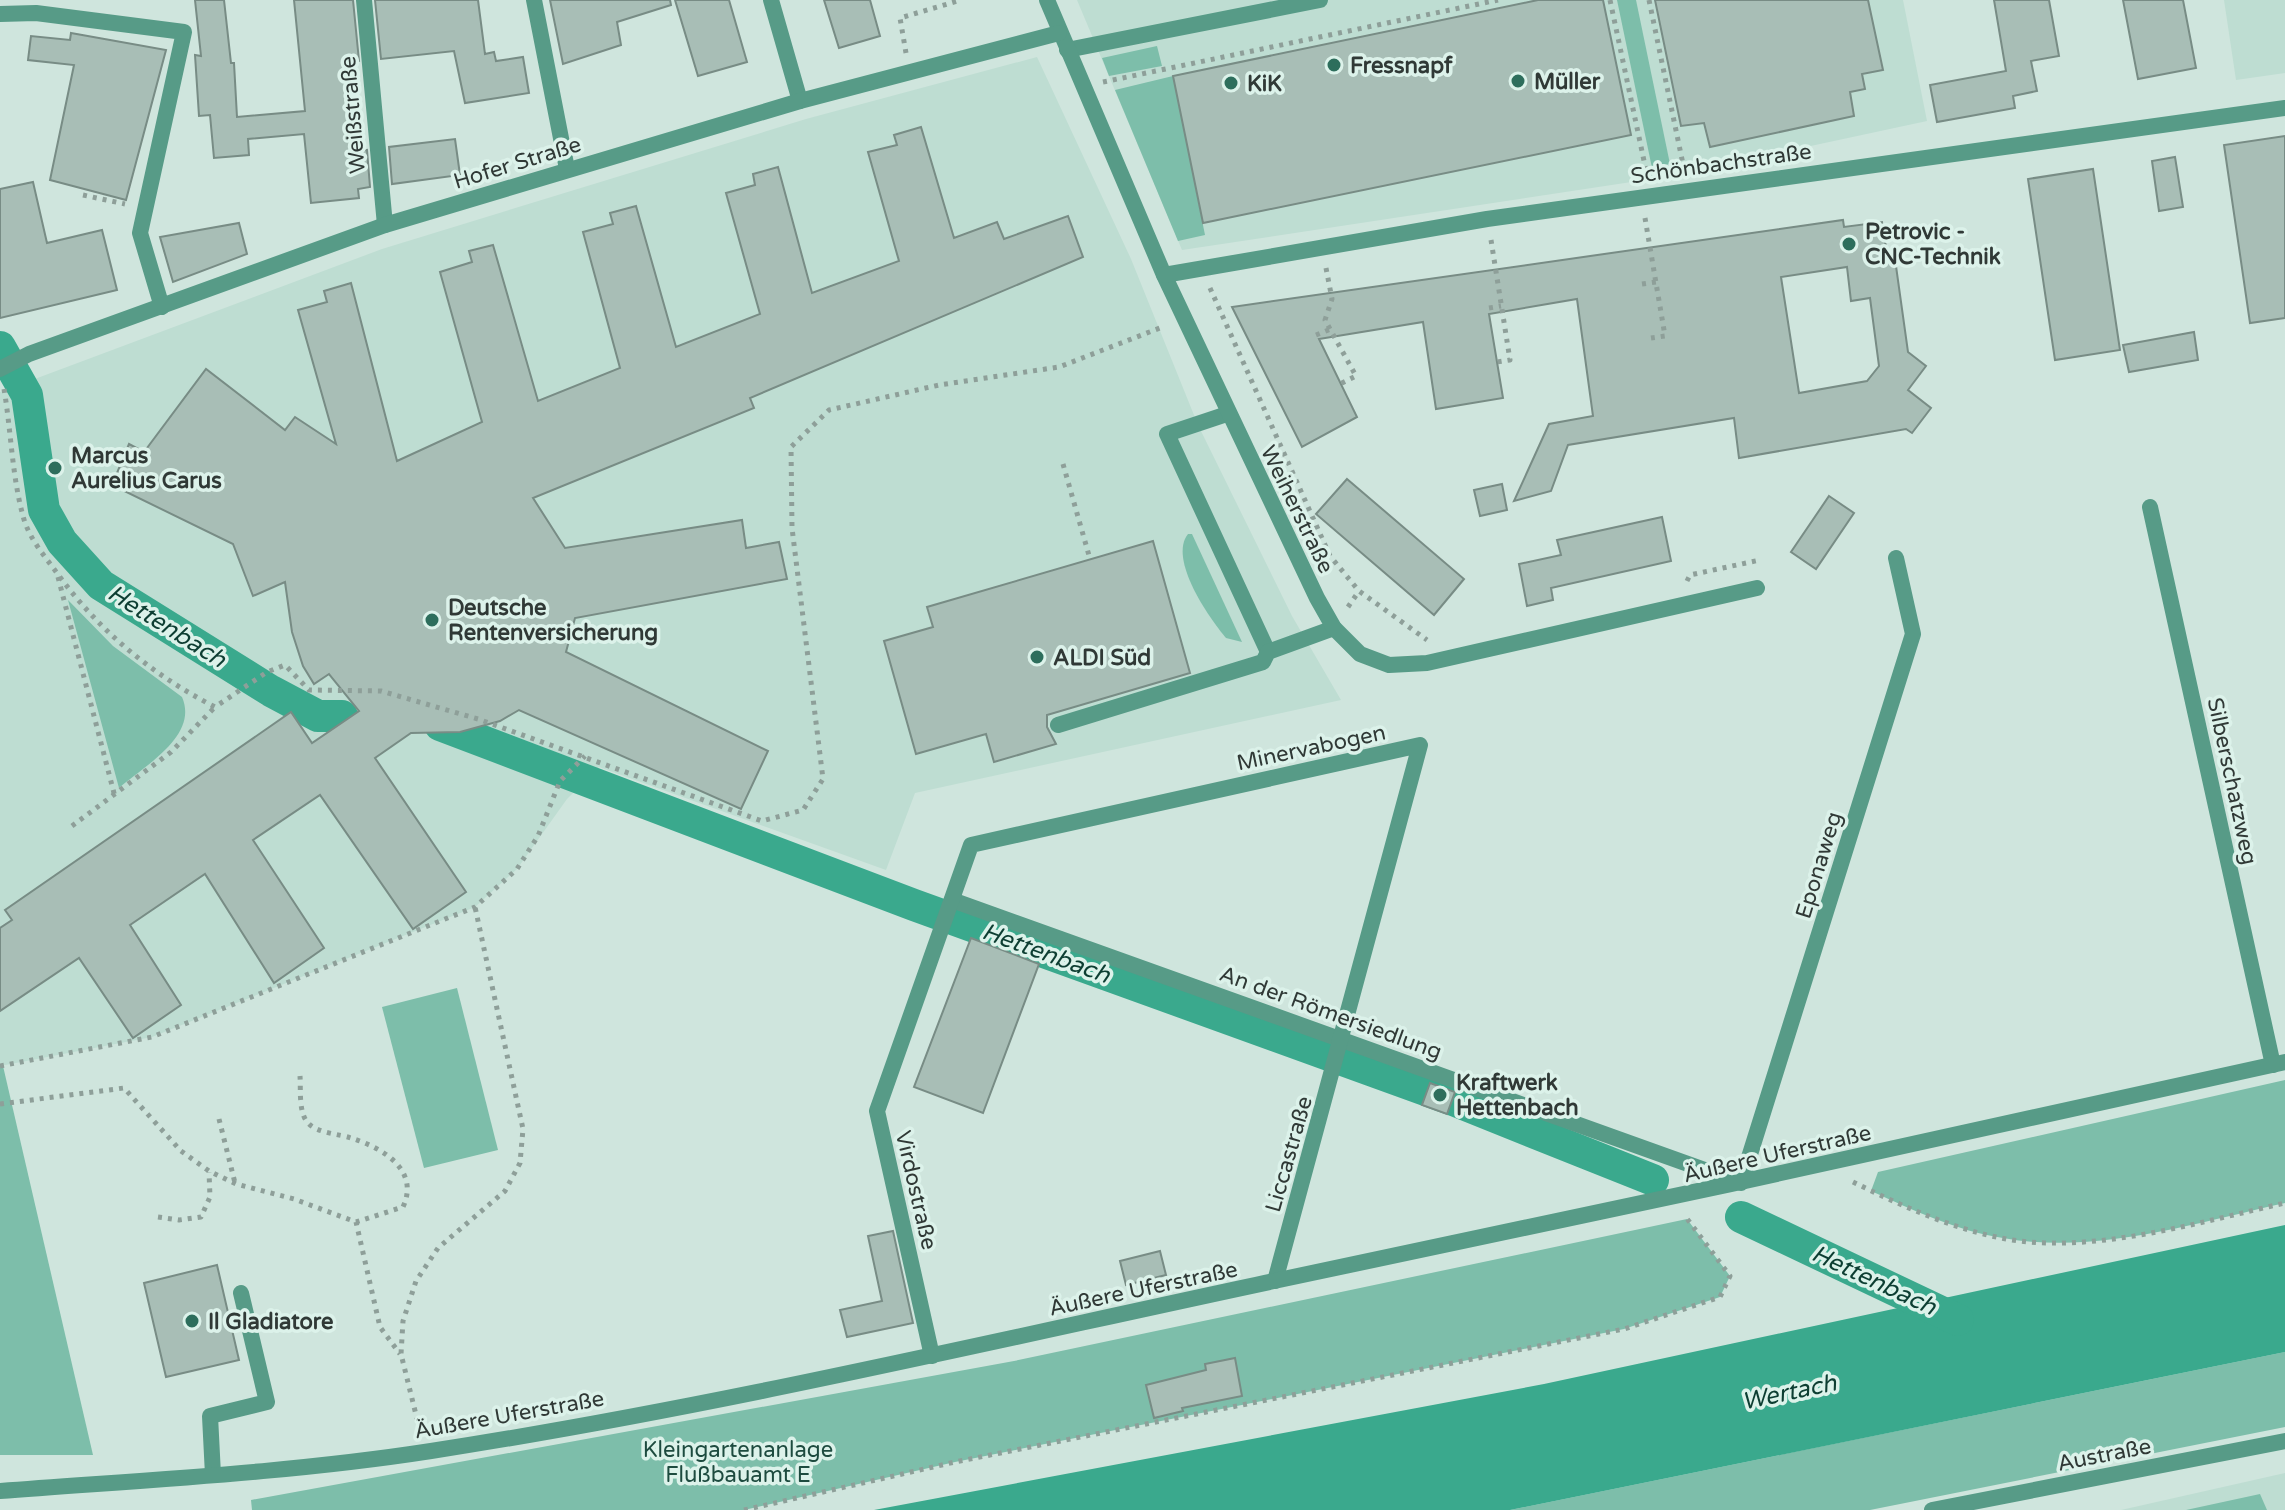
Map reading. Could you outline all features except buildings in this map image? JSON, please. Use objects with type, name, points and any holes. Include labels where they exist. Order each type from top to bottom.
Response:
[{"type":"street","name":"Weißstraße","points":[[364,0],[385,225]]},
{"type":"street","points":[[534,0],[567,169]]},
{"type":"street","points":[[771,0],[800,101]]},
{"type":"street","name":"Weiherstraße","points":[[1047,0],[1227,414],[1334,628],[1349,646],[1373,661],[1405,666],[1757,588]]},
{"type":"street","points":[[1067,50],[1320,0]]},
{"type":"street","points":[[0,14],[36,13],[184,32],[140,233],[162,307]]},
{"type":"street","name":"Hofer Straße","points":[[2,368],[29,354],[385,225],[800,101],[1059,33]]},
{"type":"street","name":"Schönbachstraße","points":[[1164,275],[1322,246],[1646,196],[2285,108]]},
{"type":"street","points":[[1227,414],[1167,434],[1268,652]]},
{"type":"street","name":"Silberschatzweg","points":[[2150,507],[2279,1064]]},
{"type":"street","name":"Eponaweg","points":[[1741,1183],[1913,634],[1896,558]]},
{"type":"street","points":[[1058,725],[1263,662],[1268,652],[1334,628]]},
{"type":"street","name":"Minervabogen","points":[[952,900],[971,845],[1420,745],[1343,1039]]},
{"type":"street","name":"An der Römersiedlung","points":[[952,900],[1741,1183]]},
{"type":"street","name":"Virdostraße","points":[[932,1356],[877,1111],[952,900]]},
{"type":"street","name":"Liccastraße","points":[[1275,1281],[1343,1039]]},
{"type":"street","name":"Äußere Uferstraße","points":[[0,1491],[213,1475],[426,1452],[932,1356],[1671,1199],[2279,1064]]},
{"type":"street","points":[[917,1254],[929,1307],[924,1320],[932,1356]]},
{"type":"street","points":[[213,1475],[210,1416],[267,1402],[241,1293]]},
{"type":"street","name":"Austraße","points":[[1932,1510],[2285,1441]]},
{"type":"path","points":[[909,72],[900,18],[961,0]]},
{"type":"path","points":[[1083,86],[1498,0]]},
{"type":"path","points":[[1610,0],[1646,196],[1665,336],[1651,338]]},
{"type":"path","points":[[1649,0],[1689,190]]},
{"type":"path","points":[[83,195],[145,209]]},
{"type":"path","points":[[1490,234],[1510,360],[1497,362]]},
{"type":"path","points":[[1322,246],[1332,299],[1325,320],[1356,376],[1340,384]]},
{"type":"path","points":[[1201,268],[1330,556],[1359,591],[1431,643]]},
{"type":"path","points":[[1642,284],[1656,282]]},
{"type":"path","points":[[1489,308],[1501,306]]},
{"type":"path","points":[[72,826],[115,797],[171,752],[215,707],[267,672],[285,665],[309,690],[381,691],[478,719],[762,821],[803,810],[823,779],[792,528],[791,447],[829,410],[939,385],[1059,367],[1184,319]]},
{"type":"path","points":[[1316,335],[1331,329]]},
{"type":"path","points":[[2,368],[23,517],[58,575],[118,643],[148,667],[215,707]]},
{"type":"path","points":[[1063,464],[1090,559]]},
{"type":"path","points":[[1684,586],[1690,575],[1760,560]]},
{"type":"path","points":[[58,575],[115,797]]},
{"type":"path","points":[[0,1066],[152,1037],[475,907],[517,869],[538,836],[560,781],[585,756]]},
{"type":"path","points":[[426,1452],[401,1354],[403,1321],[416,1281],[438,1248],[505,1191],[520,1163],[523,1129],[475,907]]},
{"type":"path","points":[[0,1104],[124,1088],[181,1151],[209,1171],[236,1184],[294,1199],[356,1222],[403,1207],[409,1193],[408,1177],[397,1162],[355,1139],[311,1127],[303,1116],[300,1076]]},
{"type":"path","points":[[219,1119],[236,1184]]},
{"type":"path","points":[[1818,1166],[1908,1208],[2003,1239],[2093,1242],[2285,1203]]},
{"type":"path","points":[[158,1217],[179,1220],[201,1217],[210,1197],[209,1171]]},
{"type":"path","points":[[744,1510],[955,1462],[1498,1356],[1624,1329],[1697,1307],[1720,1297],[1730,1276],[1671,1199]]},
{"type":"path","points":[[356,1222],[380,1327],[401,1354]]},
{"type":"shaded area","points":[[1077,0],[1903,0],[1927,121],[1671,176],[1182,250]]},
{"type":"shaded area","points":[[2224,0],[2285,0],[2285,73],[2236,80]]},
{"type":"shaded area","name":"Deutsche Rentenversicherung","points":[[1037,57],[1131,259],[1198,425],[1292,616],[1341,700],[915,793],[886,870],[599,767],[567,799],[517,869],[475,907],[152,1037],[0,1066],[0,392],[382,249],[806,119]]},
{"type":"shaded area","points":[[2285,1473],[2285,1510],[2121,1510]]},
{"type":"green space","points":[[1617,0],[1636,0],[1670,164],[1652,168]]},
{"type":"green space","points":[[1157,46],[1162,66],[1109,76],[1102,58]]},
{"type":"green space","points":[[1173,76],[1205,235],[1178,241],[1115,90]]},
{"type":"green space","points":[[1188,534],[1192,534],[1242,642],[1226,638],[1193,588],[1183,558],[1183,545]]},
{"type":"green space","points":[[68,600],[113,646],[182,697],[185,711],[183,725],[176,737],[154,760],[119,788]]},
{"type":"green space","points":[[457,988],[498,1150],[424,1168],[382,1007]]},
{"type":"green space","points":[[0,1066],[3,1066],[93,1455],[0,1455]]},
{"type":"green space","points":[[2285,1080],[2285,1203],[2109,1240],[2038,1242],[1969,1230],[1871,1191],[1878,1172]]},
{"type":"green space","name":"Kleingartenanlage Flußbauamt E","points":[[1687,1219],[1730,1276],[1720,1297],[1624,1329],[955,1462],[744,1510],[252,1510],[251,1500],[1014,1361]]},
{"type":"green space","points":[[2285,1352],[2285,1427],[1870,1510],[1510,1510]]},
{"type":"green space","points":[[2260,1494],[2267,1510],[2186,1510]]},
{"type":"water","name":"Wertach","points":[[2285,1225],[2285,1352],[1510,1510],[874,1510],[1544,1384]]},
{"type":"waterway","name":"Hettenbach","points":[[0,347],[27,395],[44,510],[62,542],[101,585],[271,691],[318,716],[342,716]]},
{"type":"waterway","name":"Hettenbach","points":[[440,725],[914,905],[1453,1100],[1653,1180]]},
{"type":"waterway","name":"Hettenbach","points":[[1741,1217],[1958,1320]]},
{"type":"place","name":"Fressnapf","points":[[1334,65]]},
{"type":"place","name":"Müller","points":[[1518,81]]},
{"type":"place","name":"KiK","points":[[1231,83]]},
{"type":"place","name":"Petrovic - CNC-Technik","points":[[1849,244]]},
{"type":"place","name":"Marcus Aurelius Carus","points":[[55,468]]},
{"type":"place","name":"Deutsche Rentenversicherung","points":[[432,620]]},
{"type":"place","name":"ALDI Süd","points":[[1037,657]]},
{"type":"place","name":"Kraftwerk Hettenbach","points":[[1440,1095]]},
{"type":"place","name":"Il Gladiatore","points":[[192,1321]]}]
